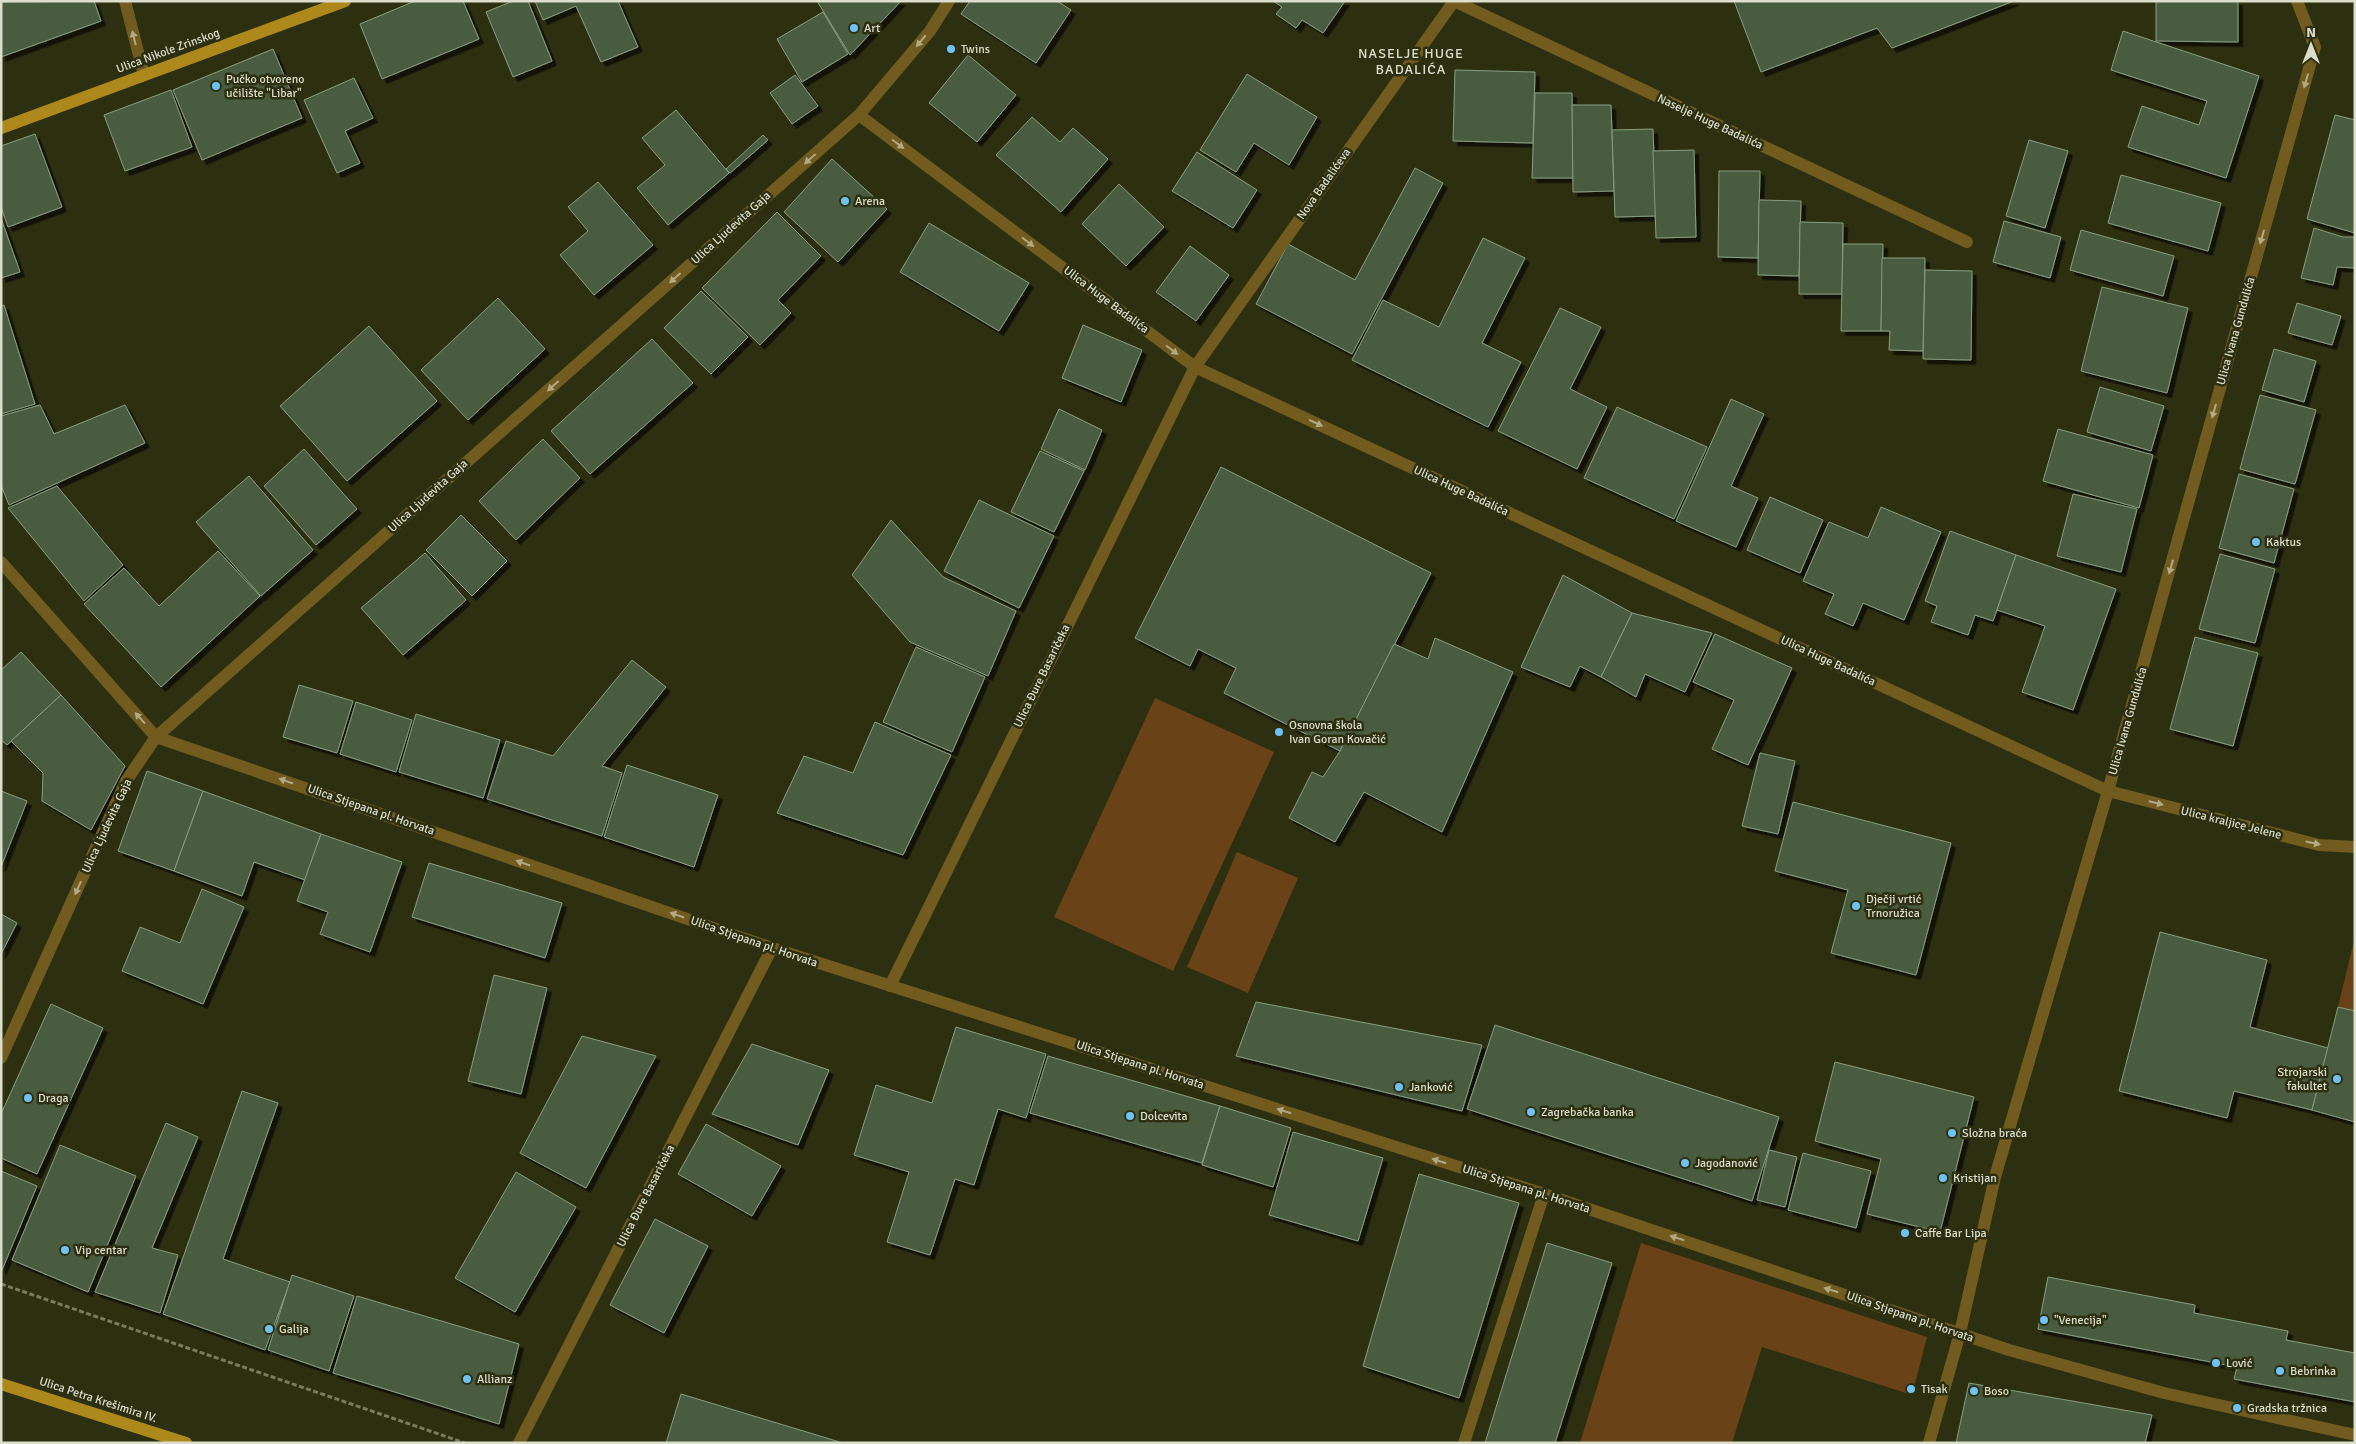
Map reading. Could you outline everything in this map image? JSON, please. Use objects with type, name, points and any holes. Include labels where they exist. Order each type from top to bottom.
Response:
[{"type":"main road","name":"Ulica Nikole Zrinskog","points":[[1,128],[345,1]]},
{"type":"main road","name":"Ulica Petra Krešimira IV.","points":[[1,1384],[186,1443]]},
{"type":"street","points":[[125,1],[144,75]]},
{"type":"street","name":"Ulica Ljudevita Gaja","points":[[1,1058],[126,781],[156,737],[859,115],[930,31],[949,1]]},
{"type":"street","name":"Naselje Huge Badalića","points":[[1454,1],[1967,242]]},
{"type":"street","name":"Nova Badalićeva","points":[[1195,367],[1454,1]]},
{"type":"street","name":"Ulica Ivana Gundulića","points":[[1929,1443],[1960,1333],[1995,1177],[2108,791],[2315,47],[2297,1]]},
{"type":"street","name":"Ulica Huge Badalića","points":[[859,115],[1195,367],[2108,791]]},
{"type":"street","name":"Ulica Đure Basaričeka","points":[[890,986],[1195,367]]},
{"type":"street","name":"Ulica Stjepana pl. Horvata","points":[[1,562],[156,737],[772,948],[1544,1194],[2009,1350],[2164,1392],[2355,1435]]},
{"type":"street","name":"Ulica kraljice Jelene","points":[[2108,791],[2319,845],[2355,847]]},
{"type":"street","name":"Ulica Đure Basaričeka","points":[[519,1443],[772,948]]},
{"type":"street","points":[[1464,1443],[1544,1194]]},
{"type":"path","points":[[1,1284],[465,1443]]},
{"type":"shaded area","points":[[1155,698],[1274,752],[1173,971],[1054,917]]},
{"type":"shaded area","points":[[1237,852],[1298,878],[1248,993],[1187,967]]},
{"type":"shaded area","points":[[2355,937],[2355,1011],[2338,1007]]},
{"type":"shaded area","points":[[1641,1243],[1927,1337],[1912,1395],[1762,1347],[1732,1443],[1580,1443]]},
{"type":"building","points":[[94,1],[101,21],[1,57],[1,2]]},
{"type":"building","points":[[415,1],[463,1],[479,39],[382,79],[360,24]]},
{"type":"building","points":[[513,1],[528,1],[552,61],[513,77],[486,12]]},
{"type":"building","points":[[535,1],[618,1],[638,47],[601,62],[576,6],[543,20]]},
{"type":"building","name":"Art","points":[[817,1],[901,1],[850,55]]},
{"type":"building","points":[[970,1],[1057,1],[1071,10],[1036,63],[961,14]]},
{"type":"building","points":[[1273,1],[1345,1],[1323,33],[1302,20],[1296,28],[1276,14],[1282,7]]},
{"type":"building","points":[[1734,1],[2014,1],[1892,48],[1877,28],[1761,72]]},
{"type":"building","points":[[2156,1],[2238,1],[2238,42],[2156,41]]},
{"type":"building","points":[[823,12],[848,54],[802,82],[777,39]]},
{"type":"building","points":[[2123,31],[2259,76],[2226,178],[2128,147],[2142,106],[2199,125],[2207,101],[2111,70]]},
{"type":"building","points":[[273,49],[302,118],[202,160],[173,90]]},
{"type":"building","points":[[968,55],[1016,95],[977,142],[929,103]]},
{"type":"building","points":[[1455,70],[1535,72],[1533,143],[1453,141]]},
{"type":"building","points":[[1247,74],[1317,117],[1289,165],[1254,143],[1236,172],[1200,150]]},
{"type":"building","points":[[795,75],[818,106],[792,124],[770,93]]},
{"type":"building","points":[[354,78],[373,118],[345,131],[360,163],[337,173],[304,100]]},
{"type":"building","points":[[171,90],[192,147],[125,171],[104,115]]},
{"type":"building","points":[[1535,93],[1572,93],[1573,178],[1532,178]]},
{"type":"building","points":[[1572,105],[1611,105],[1614,191],[1573,192]]},
{"type":"building","points":[[676,110],[729,173],[668,225],[637,188],[665,165],[642,138]]},
{"type":"building","points":[[2335,115],[2355,120],[2355,233],[2307,219]]},
{"type":"building","points":[[1032,117],[1060,142],[1073,128],[1108,159],[1061,212],[996,155]]},
{"type":"building","points":[[1653,129],[1656,216],[1615,217],[1612,130]]},
{"type":"building","points":[[35,134],[62,207],[8,227],[1,207],[1,146]]},
{"type":"building","points":[[763,135],[768,140],[730,173],[726,169]]},
{"type":"building","points":[[2029,140],[2068,151],[2045,228],[2006,216]]},
{"type":"building","points":[[1694,150],[1696,237],[1656,238],[1653,151]]},
{"type":"building","points":[[1197,152],[1257,190],[1233,228],[1172,191]]},
{"type":"building","points":[[832,159],[887,209],[838,262],[784,212]]},
{"type":"building","points":[[1415,168],[1443,183],[1352,354],[1256,304],[1288,244],[1355,280]]},
{"type":"building","points":[[1719,171],[1760,171],[1758,258],[1718,257]]},
{"type":"building","points":[[2121,175],[2221,203],[2208,251],[2108,223]]},
{"type":"building","points":[[598,182],[653,245],[594,295],[560,255],[588,231],[568,207]]},
{"type":"building","points":[[1119,184],[1164,227],[1126,266],[1082,224]]},
{"type":"building","points":[[1759,200],[1801,201],[1799,276],[1758,275]]},
{"type":"building","points":[[777,212],[821,256],[778,300],[791,313],[760,345],[702,288]]},
{"type":"building","points":[[1,218],[20,272],[1,278]]},
{"type":"building","points":[[2004,221],[2061,237],[2050,278],[1993,262]]},
{"type":"building","points":[[1800,222],[1843,223],[1842,294],[1799,294]]},
{"type":"building","points":[[929,223],[1029,283],[999,331],[900,272]]},
{"type":"building","points":[[2314,228],[2343,237],[2355,237],[2355,268],[2337,267],[2333,285],[2301,278]]},
{"type":"building","points":[[2081,230],[2174,256],[2163,296],[2070,270]]},
{"type":"building","points":[[1483,238],[1525,258],[1482,343],[1521,362],[1488,427],[1352,360],[1383,300],[1439,327]]},
{"type":"building","points":[[1843,244],[1883,244],[1881,331],[1841,331]]},
{"type":"building","points":[[1190,246],[1229,275],[1196,321],[1156,292]]},
{"type":"building","points":[[1882,258],[1925,258],[1923,351],[1889,350],[1890,331],[1881,331]]},
{"type":"building","points":[[1925,270],[1972,271],[1971,360],[1923,359]]},
{"type":"building","points":[[2102,287],[2188,308],[2167,393],[2081,371]]},
{"type":"building","points":[[701,291],[748,337],[711,374],[664,328]]},
{"type":"building","points":[[498,298],[545,349],[468,420],[421,370]]},
{"type":"building","points":[[2297,303],[2341,316],[2332,345],[2288,333]]},
{"type":"building","points":[[4,305],[35,404],[1,414],[1,306]]},
{"type":"building","points":[[1560,308],[1601,327],[1570,389],[1607,407],[1577,469],[1498,431]]},
{"type":"building","points":[[1083,325],[1142,350],[1121,402],[1062,378]]},
{"type":"building","points":[[369,326],[437,401],[347,481],[280,406]]},
{"type":"building","points":[[652,339],[693,383],[590,474],[551,431]]},
{"type":"building","points":[[2274,349],[2316,361],[2304,402],[2262,390]]},
{"type":"building","points":[[2100,387],[2164,406],[2151,451],[2087,432]]},
{"type":"building","points":[[2260,395],[2316,410],[2295,484],[2240,469]]},
{"type":"building","points":[[1731,399],[1764,414],[1731,486],[1758,498],[1736,547],[1676,521]]},
{"type":"building","points":[[40,405],[54,434],[125,405],[145,443],[9,505],[1,485],[1,416]]},
{"type":"building","points":[[1617,407],[1707,447],[1674,519],[1584,478]]},
{"type":"building","points":[[1059,409],[1102,430],[1085,470],[1041,449]]},
{"type":"building","points":[[2058,429],[2153,455],[2139,508],[2043,481]]},
{"type":"building","points":[[543,439],[580,478],[516,540],[479,501]]},
{"type":"building","points":[[304,449],[357,509],[316,545],[264,486]]},
{"type":"building","points":[[1040,451],[1084,471],[1054,532],[1011,512]]},
{"type":"building","points":[[1221,467],[1431,573],[1340,751],[1224,693],[1236,668],[1198,649],[1190,666],[1135,638]]},
{"type":"building","points":[[2239,474],[2294,489],[2274,563],[2219,548]]},
{"type":"building","points":[[249,476],[313,550],[261,596],[196,522]]},
{"type":"building","points":[[57,486],[123,565],[84,601],[8,508]]},
{"type":"building","points":[[2073,494],[2137,509],[2121,572],[2057,556]]},
{"type":"building","points":[[1770,497],[1823,520],[1800,573],[1747,550]]},
{"type":"building","points":[[979,500],[1054,536],[1019,608],[944,571]]},
{"type":"building","points":[[1881,507],[1941,532],[1904,620],[1863,603],[1853,626],[1825,614],[1834,594],[1803,581],[1829,522],[1868,538]]},
{"type":"building","points":[[461,515],[507,561],[472,596],[426,550]]},
{"type":"building","points":[[891,520],[943,577],[1016,611],[988,676],[910,642],[852,575]]},
{"type":"building","points":[[1950,531],[2016,555],[1993,621],[1975,615],[1968,635],[1931,622],[1937,606],[1925,601]]},
{"type":"building","points":[[218,551],[260,596],[161,687],[84,604],[124,568],[159,606]]},
{"type":"building","points":[[425,553],[466,600],[403,655],[361,608]]},
{"type":"building","points":[[2220,554],[2275,569],[2255,643],[2199,629]]},
{"type":"building","points":[[2016,555],[2116,589],[2073,710],[2022,692],[2045,626],[1997,610]]},
{"type":"building","points":[[1563,575],[1632,613],[1601,677],[1580,666],[1570,687],[1521,667]]},
{"type":"building","points":[[1632,613],[1712,633],[1685,692],[1645,674],[1636,697],[1601,677]]},
{"type":"building","points":[[1715,634],[1792,668],[1748,765],[1712,749],[1734,700],[1693,682]]},
{"type":"building","points":[[2195,637],[2258,653],[2233,746],[2170,729]]},
{"type":"building","points":[[1435,638],[1513,672],[1442,832],[1364,792],[1335,842],[1289,818],[1312,772],[1323,777],[1340,751],[1394,644],[1428,659]]},
{"type":"building","points":[[916,647],[985,677],[952,752],[883,722]]},
{"type":"building","points":[[21,652],[61,695],[7,745],[1,740],[1,670]]},
{"type":"building","points":[[632,660],[666,687],[602,766],[622,773],[602,836],[487,799],[506,741],[553,756]]},
{"type":"building","points":[[299,685],[353,701],[337,753],[283,737]]},
{"type":"building","points":[[61,695],[125,766],[91,830],[42,801],[43,773],[11,741]]},
{"type":"building","points":[[356,702],[412,720],[396,772],[340,754]]},
{"type":"building","points":[[416,714],[500,740],[483,798],[399,772]]},
{"type":"building","points":[[875,722],[951,755],[903,855],[777,813],[804,756],[853,773]]},
{"type":"building","points":[[1760,753],[1795,761],[1778,834],[1742,826]]},
{"type":"building","points":[[627,765],[718,795],[694,867],[604,837]]},
{"type":"building","points":[[147,771],[203,791],[174,871],[118,851]]},
{"type":"building","points":[[1,791],[27,801],[1,867]]},
{"type":"building","points":[[203,791],[321,834],[305,880],[254,862],[242,896],[174,871]]},
{"type":"building","points":[[1793,802],[1951,843],[1916,975],[1831,953],[1848,890],[1775,871]]},
{"type":"building","points":[[321,834],[402,862],[370,952],[320,934],[328,912],[297,901]]},
{"type":"building","points":[[429,863],[562,903],[545,958],[412,917]]},
{"type":"building","points":[[202,889],[244,907],[203,1004],[122,971],[140,927],[180,943]]},
{"type":"building","points":[[1,914],[17,923],[1,954]]},
{"type":"building","points":[[2160,932],[2267,960],[2250,1027],[2328,1048],[2312,1110],[2234,1091],[2227,1118],[2119,1091]]},
{"type":"building","points":[[494,975],[547,988],[521,1094],[468,1081]]},
{"type":"building","points":[[1256,1002],[1482,1045],[1462,1111],[1236,1056]]},
{"type":"building","points":[[51,1004],[103,1028],[37,1174],[1,1158],[1,1114]]},
{"type":"building","name":"Strojarski fakultet","points":[[2338,1007],[2355,1011],[2355,1122],[2312,1110]]},
{"type":"building","points":[[1495,1025],[1779,1117],[1752,1201],[1467,1109]]},
{"type":"building","points":[[956,1027],[1046,1054],[1026,1118],[998,1109],[974,1185],[955,1179],[930,1255],[887,1242],[909,1172],[854,1155],[876,1085],[932,1103]]},
{"type":"building","points":[[582,1036],[656,1056],[586,1188],[520,1153]]},
{"type":"building","points":[[752,1044],[829,1070],[798,1145],[712,1114]]},
{"type":"building","points":[[1048,1056],[1220,1106],[1202,1163],[1030,1113]]},
{"type":"building","points":[[1835,1062],[1974,1097],[1940,1232],[1867,1214],[1881,1159],[1815,1141]]},
{"type":"building","points":[[242,1091],[278,1103],[223,1259],[290,1282],[265,1350],[163,1314]]},
{"type":"building","points":[[1220,1106],[1291,1128],[1273,1187],[1202,1165]]},
{"type":"building","points":[[166,1123],[198,1137],[152,1248],[178,1255],[160,1313],[95,1292]]},
{"type":"building","points":[[706,1124],[781,1166],[752,1216],[678,1174]]},
{"type":"building","points":[[1293,1132],[1383,1158],[1358,1241],[1269,1215]]},
{"type":"building","points":[[60,1145],[136,1176],[88,1292],[12,1260]]},
{"type":"building","points":[[1769,1150],[1797,1157],[1785,1207],[1757,1200]]},
{"type":"building","points":[[1803,1153],[1871,1171],[1856,1228],[1788,1210]]},
{"type":"building","points":[[1,1171],[37,1186],[2,1270],[1,1269]]},
{"type":"building","points":[[516,1172],[576,1207],[515,1312],[455,1278]]},
{"type":"building","points":[[1419,1174],[1519,1203],[1459,1398],[1363,1366]]},
{"type":"building","points":[[655,1219],[708,1246],[664,1333],[610,1305]]},
{"type":"building","points":[[1547,1243],[1612,1263],[1555,1443],[1485,1443]]},
{"type":"building","points":[[292,1275],[354,1296],[329,1371],[268,1350]]},
{"type":"building","points":[[2048,1277],[2195,1305],[2194,1313],[2288,1331],[2286,1340],[2355,1353],[2355,1402],[2234,1379],[2237,1367],[2038,1329]]},
{"type":"building","points":[[357,1296],[519,1344],[499,1424],[333,1373]]},
{"type":"building","points":[[1969,1383],[2152,1415],[2145,1443],[1956,1443]]},
{"type":"building","points":[[681,1394],[843,1443],[666,1443]]},
{"type":"place","name":"Art","points":[[854,28]]},
{"type":"place","name":"Twins","points":[[951,49]]},
{"type":"place","name":"Pučko otvoreno učilište \"Libar\"","points":[[216,86]]},
{"type":"place","name":"Arena","points":[[845,201]]},
{"type":"place","name":"Kaktus","points":[[2256,542]]},
{"type":"place","name":"Osnovna škola Ivan Goran Kovačić","points":[[1279,732]]},
{"type":"place","name":"Dječji vrtić Trnoružica","points":[[1856,906]]},
{"type":"place","name":"Strojarski fakultet","points":[[2337,1079]]},
{"type":"place","name":"Janković","points":[[1399,1087]]},
{"type":"place","name":"Draga","points":[[28,1098]]},
{"type":"place","name":"Zagrebačka banka","points":[[1531,1112]]},
{"type":"place","name":"Dolcevita","points":[[1130,1116]]},
{"type":"place","name":"Složna braća","points":[[1952,1133]]},
{"type":"place","name":"Jagodanović","points":[[1685,1163]]},
{"type":"place","name":"Kristijan","points":[[1943,1178]]},
{"type":"place","name":"Caffe Bar Lipa","points":[[1905,1233]]},
{"type":"place","name":"Vip centar","points":[[65,1250]]},
{"type":"place","name":"\"Venecija\"","points":[[2044,1320]]},
{"type":"place","name":"Galija","points":[[269,1329]]},
{"type":"place","name":"Lović","points":[[2216,1363]]},
{"type":"place","name":"Bebrinka","points":[[2280,1371]]},
{"type":"place","name":"Allianz","points":[[467,1379]]},
{"type":"place","name":"Tisak","points":[[1911,1389]]},
{"type":"place","name":"Boso","points":[[1974,1391]]},
{"type":"place","name":"Gradska tržnica","points":[[2237,1408]]},
{"type":"district","name":"NASELJE HUGE BADALIĆA","points":[[1411,62]]}]
